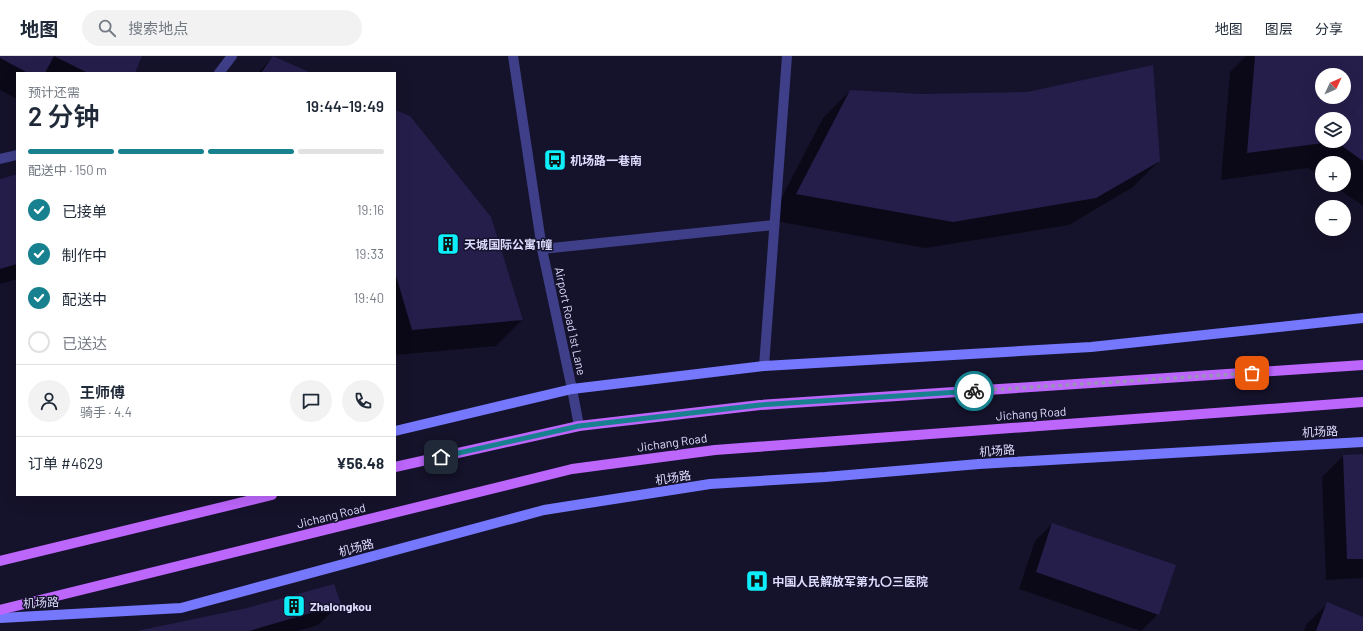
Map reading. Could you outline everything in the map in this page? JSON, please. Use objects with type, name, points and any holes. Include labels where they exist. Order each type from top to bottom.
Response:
[{"type":"main road","points":[[396,431],[572,389],[764,366],[1091,347],[1363,318]]},
{"type":"main road","points":[[396,467],[579,426],[760,405],[1363,365]]},
{"type":"main road","name":"Jichang Road","points":[[0,610],[572,469],[715,450],[1363,402]]},
{"type":"main road","name":"机场路","points":[[0,618],[181,608],[544,510],[710,484],[979,464],[1363,442]]},
{"type":"main road","points":[[0,561],[266,496]]},
{"type":"street","points":[[221,72],[232,56]]},
{"type":"street","name":"Airport Road 1st Lane","points":[[512,56],[542,249],[579,426]]},
{"type":"street","points":[[764,366],[787,56]]},
{"type":"street","points":[[0,159],[16,155]]},
{"type":"street","points":[[542,249],[774,225]]},
{"type":"building","points":[[0,56],[54,56],[46,72],[26,72],[0,58]]},
{"type":"building","points":[[54,56],[142,56],[135,72],[86,72]]},
{"type":"building","points":[[273,56],[309,72],[262,72]]},
{"type":"building","points":[[1255,56],[1363,56],[1363,161],[1345,148],[1351,148],[1351,112],[1315,112],[1315,144],[1247,153]]},
{"type":"building","points":[[1153,65],[1160,161],[1096,198],[953,222],[796,194],[850,90],[921,94],[1027,92]]},
{"type":"building","name":"天城国际公寓1幢","points":[[396,110],[410,116],[491,217],[523,320],[412,330],[396,275]]},
{"type":"building","points":[[16,174],[16,264],[0,269],[0,179]]},
{"type":"building","points":[[1363,454],[1363,559],[1347,559],[1343,455]]},
{"type":"building","points":[[1052,523],[1176,565],[1159,615],[1036,572]]},
{"type":"building","name":"Zhalongkou","points":[[334,584],[341,604],[249,631],[137,631],[247,608]]},
{"type":"building","points":[[1327,602],[1363,617],[1363,631],[1316,631]]},
{"type":"way so far","points":[[974,391],[1252,373]]},
{"type":"place","name":"机场路一巷南","points":[[555,160]]},
{"type":"place","name":"天城国际公寓1幢","points":[[448,244]]},
{"type":"place","name":"中国人民解放军第九〇三医院","points":[[757,581]]},
{"type":"place","name":"Zhalongkou","points":[[294,606]]},
{"type":"route","points":[[441,457],[579,426],[760,405],[974,391]]}]
